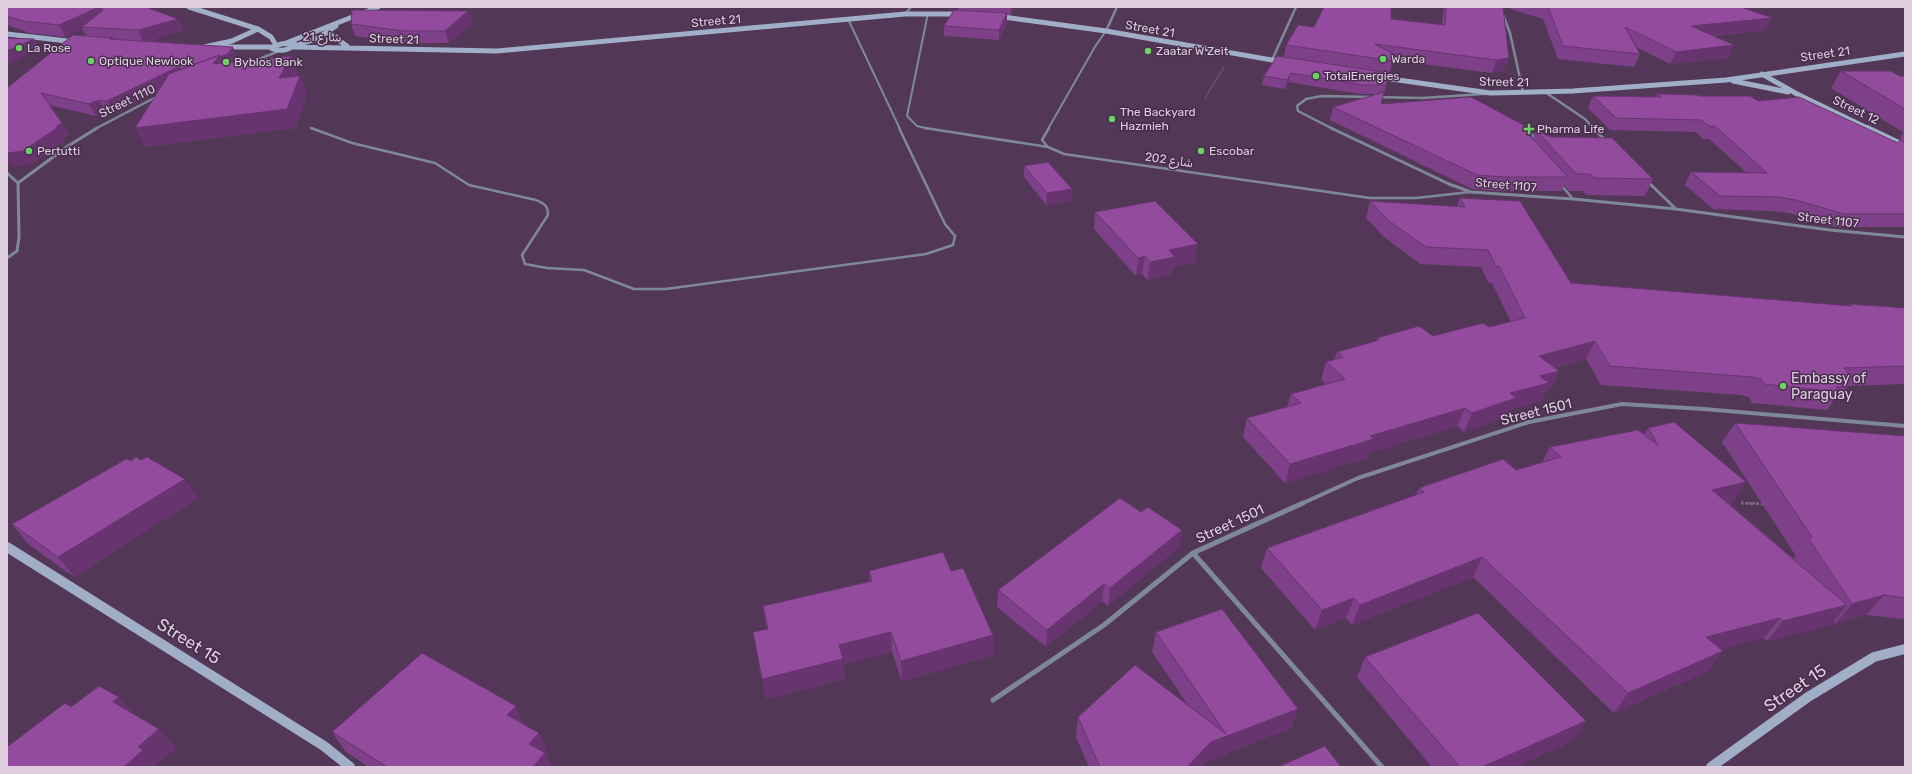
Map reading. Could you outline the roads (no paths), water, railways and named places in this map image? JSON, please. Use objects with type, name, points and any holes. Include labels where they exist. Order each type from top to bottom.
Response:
[{"type":"main road","points":[[189,7],[258,29],[271,37],[274,46],[272,50],[280,51],[328,33],[343,22]]},
{"type":"main road","points":[[196,47],[274,46],[343,22],[378,7]]},
{"type":"main road","name":"Street 21","points":[[350,48],[497,50],[905,14],[966,14]]},
{"type":"main road","name":"Street 21","points":[[988,16],[1106,31],[1287,63]]},
{"type":"main road","points":[[204,47],[232,41],[258,29]]},
{"type":"main road","points":[[328,33],[340,43],[350,48]]},
{"type":"main road","points":[[7,34],[82,43]]},
{"type":"main road","points":[[286,43],[295,44],[294,47]]},
{"type":"main road","name":"شارع 21","points":[[294,47],[350,48]]},
{"type":"main road","name":"Street 21","points":[[1370,76],[1490,93],[1545,92],[1726,80],[1905,54]]},
{"type":"main road","name":"Street 12","points":[[1762,74],[1796,94],[1905,146]]},
{"type":"main road","name":"Street 12","points":[[1726,80],[1796,94]]},
{"type":"main road","name":"Street 15","points":[[7,547],[324,746],[350,767]]},
{"type":"main road","name":"Street 15","points":[[1711,767],[1808,697],[1874,657],[1905,649]]},
{"type":"street","name":"Street 21","points":[[1106,31],[1117,7]]},
{"type":"street","points":[[1272,60],[1296,7]]},
{"type":"street","points":[[1500,7],[1510,33],[1523,92]]},
{"type":"street","points":[[252,62],[280,51]]},
{"type":"street","points":[[1545,92],[1585,119],[1612,146]]},
{"type":"street","name":"Street 1107","points":[[1490,93],[1422,98],[1322,96],[1306,99],[1297,106],[1298,111],[1306,116],[1449,184],[1471,192],[1573,199],[1676,209],[1830,230],[1905,237]]},
{"type":"street","name":"Street 1110","points":[[18,184],[53,156],[102,124],[161,95]]},
{"type":"street","points":[[7,173],[18,184],[18,248],[7,258]]},
{"type":"street","points":[[1644,178],[1676,209]]},
{"type":"street","name":"Street 1501","points":[[993,700],[1104,625],[1193,553],[1358,478],[1529,422],[1622,404],[1719,410],[1905,426]]},
{"type":"street","points":[[1193,553],[1382,767]]},
{"type":"lane","points":[[905,14],[911,7]]},
{"type":"lane","name":"شارع 202","points":[[928,13],[907,116],[917,126],[1048,148],[1064,154],[1370,198],[1416,198],[1471,192]]},
{"type":"lane","points":[[311,128],[352,143],[435,163],[469,185],[545,204],[548,208],[548,215],[522,255],[525,264],[540,267],[584,270],[634,288],[666,289],[926,254],[953,245],[956,240],[956,236],[945,224],[848,19]]},
{"type":"lane","points":[[1048,148],[1042,140],[1096,45],[1106,31]]},
{"type":"lane","points":[[1462,96],[1468,99]]},
{"type":"lane","points":[[1525,128],[1531,132],[1534,138],[1532,141]]},
{"type":"lane","points":[[1558,182],[1573,199]]},
{"type":"place","name":"La Rose","points":[[19,48]]},
{"type":"place","name":"Zaatar W Zeit","points":[[1148,51]]},
{"type":"place","name":"Warda","points":[[1383,59]]},
{"type":"place","name":"Optique Newlook","points":[[91,61]]},
{"type":"place","name":"Byblos Bank","points":[[226,62]]},
{"type":"place","name":"TotalEnergies","points":[[1316,76]]},
{"type":"place","name":"The Backyard Hazmieh","points":[[1112,119]]},
{"type":"place","name":"Pharma Life","points":[[1529,129]]},
{"type":"place","name":"Pertutti","points":[[29,151]]},
{"type":"place","name":"Escobar","points":[[1201,151]]},
{"type":"place","name":"Embassy of Paraguay","points":[[1783,386]]}]
